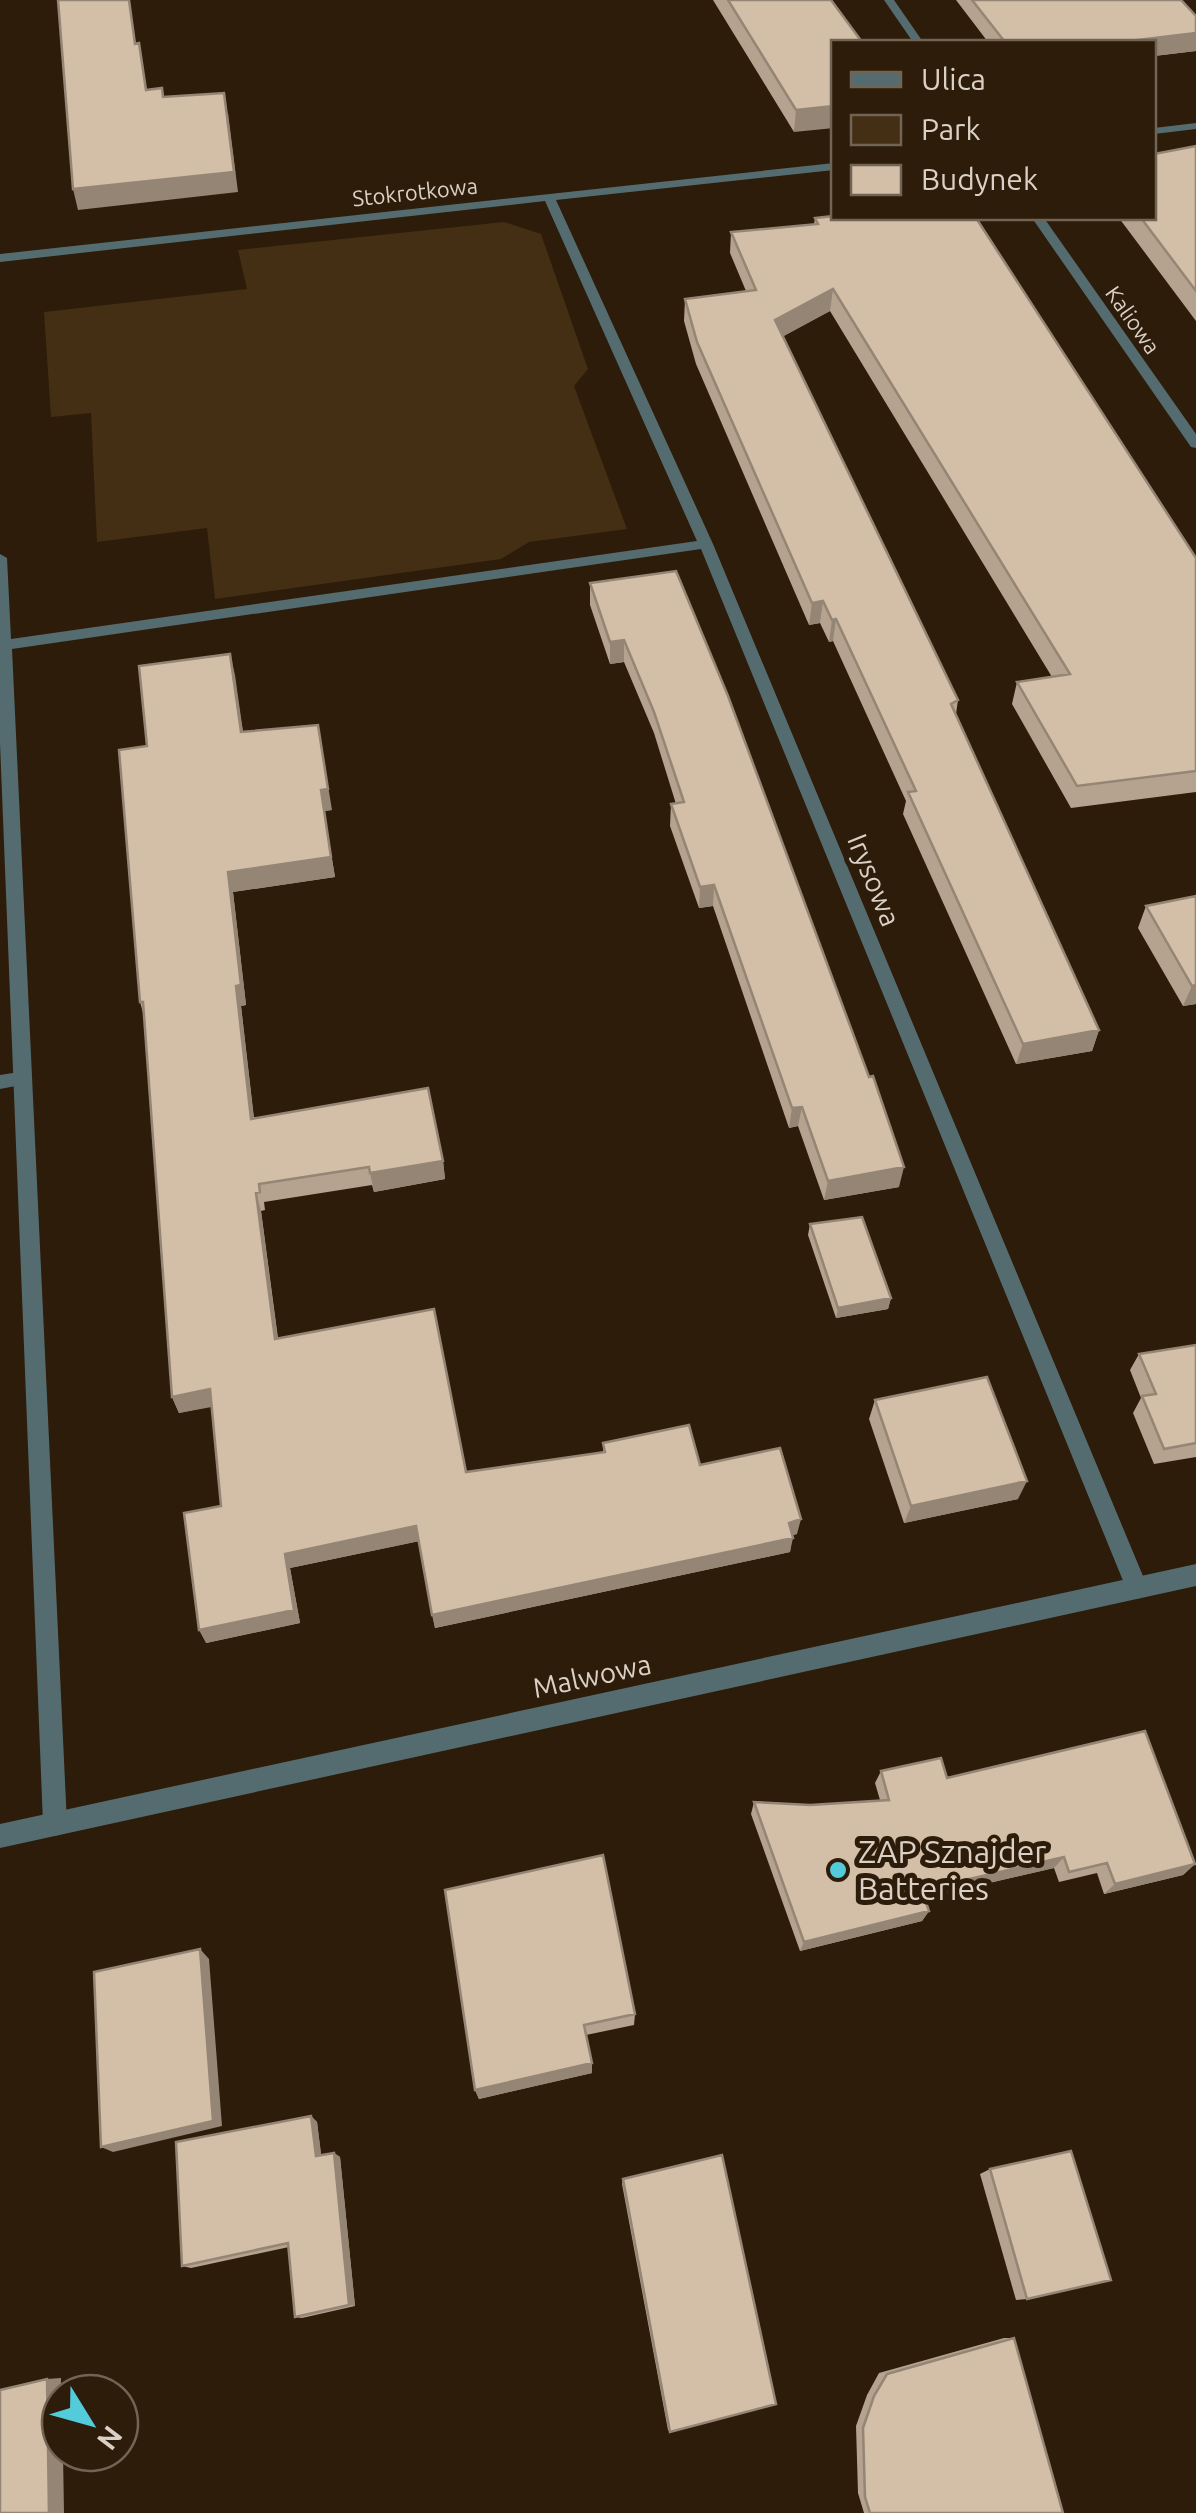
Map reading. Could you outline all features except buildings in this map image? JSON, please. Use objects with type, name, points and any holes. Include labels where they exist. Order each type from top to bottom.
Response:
[{"type":"street","points":[[889,0],[917,40]]},
{"type":"street","points":[[1156,130],[1196,126]]},
{"type":"street","name":"Stokrotkowa","points":[[0,258],[831,166]]},
{"type":"street","name":"Irysowa","points":[[550,198],[706,544],[1137,1588]]},
{"type":"street","name":"Kaliowa","points":[[1039,220],[1196,444]]},
{"type":"street","points":[[2,645],[706,544]]},
{"type":"street","points":[[0,558],[10,1080],[54,1824]]},
{"type":"street","name":"Malwowa","points":[[0,1836],[1196,1575]]},
{"type":"green space","points":[[504,222],[541,234],[588,369],[574,386],[627,529],[529,542],[501,559],[215,599],[207,528],[97,542],[91,413],[51,417],[44,312],[247,289],[238,250]]},
{"type":"place","name":"ZAP Sznajder Batteries","points":[[838,1870]]}]
